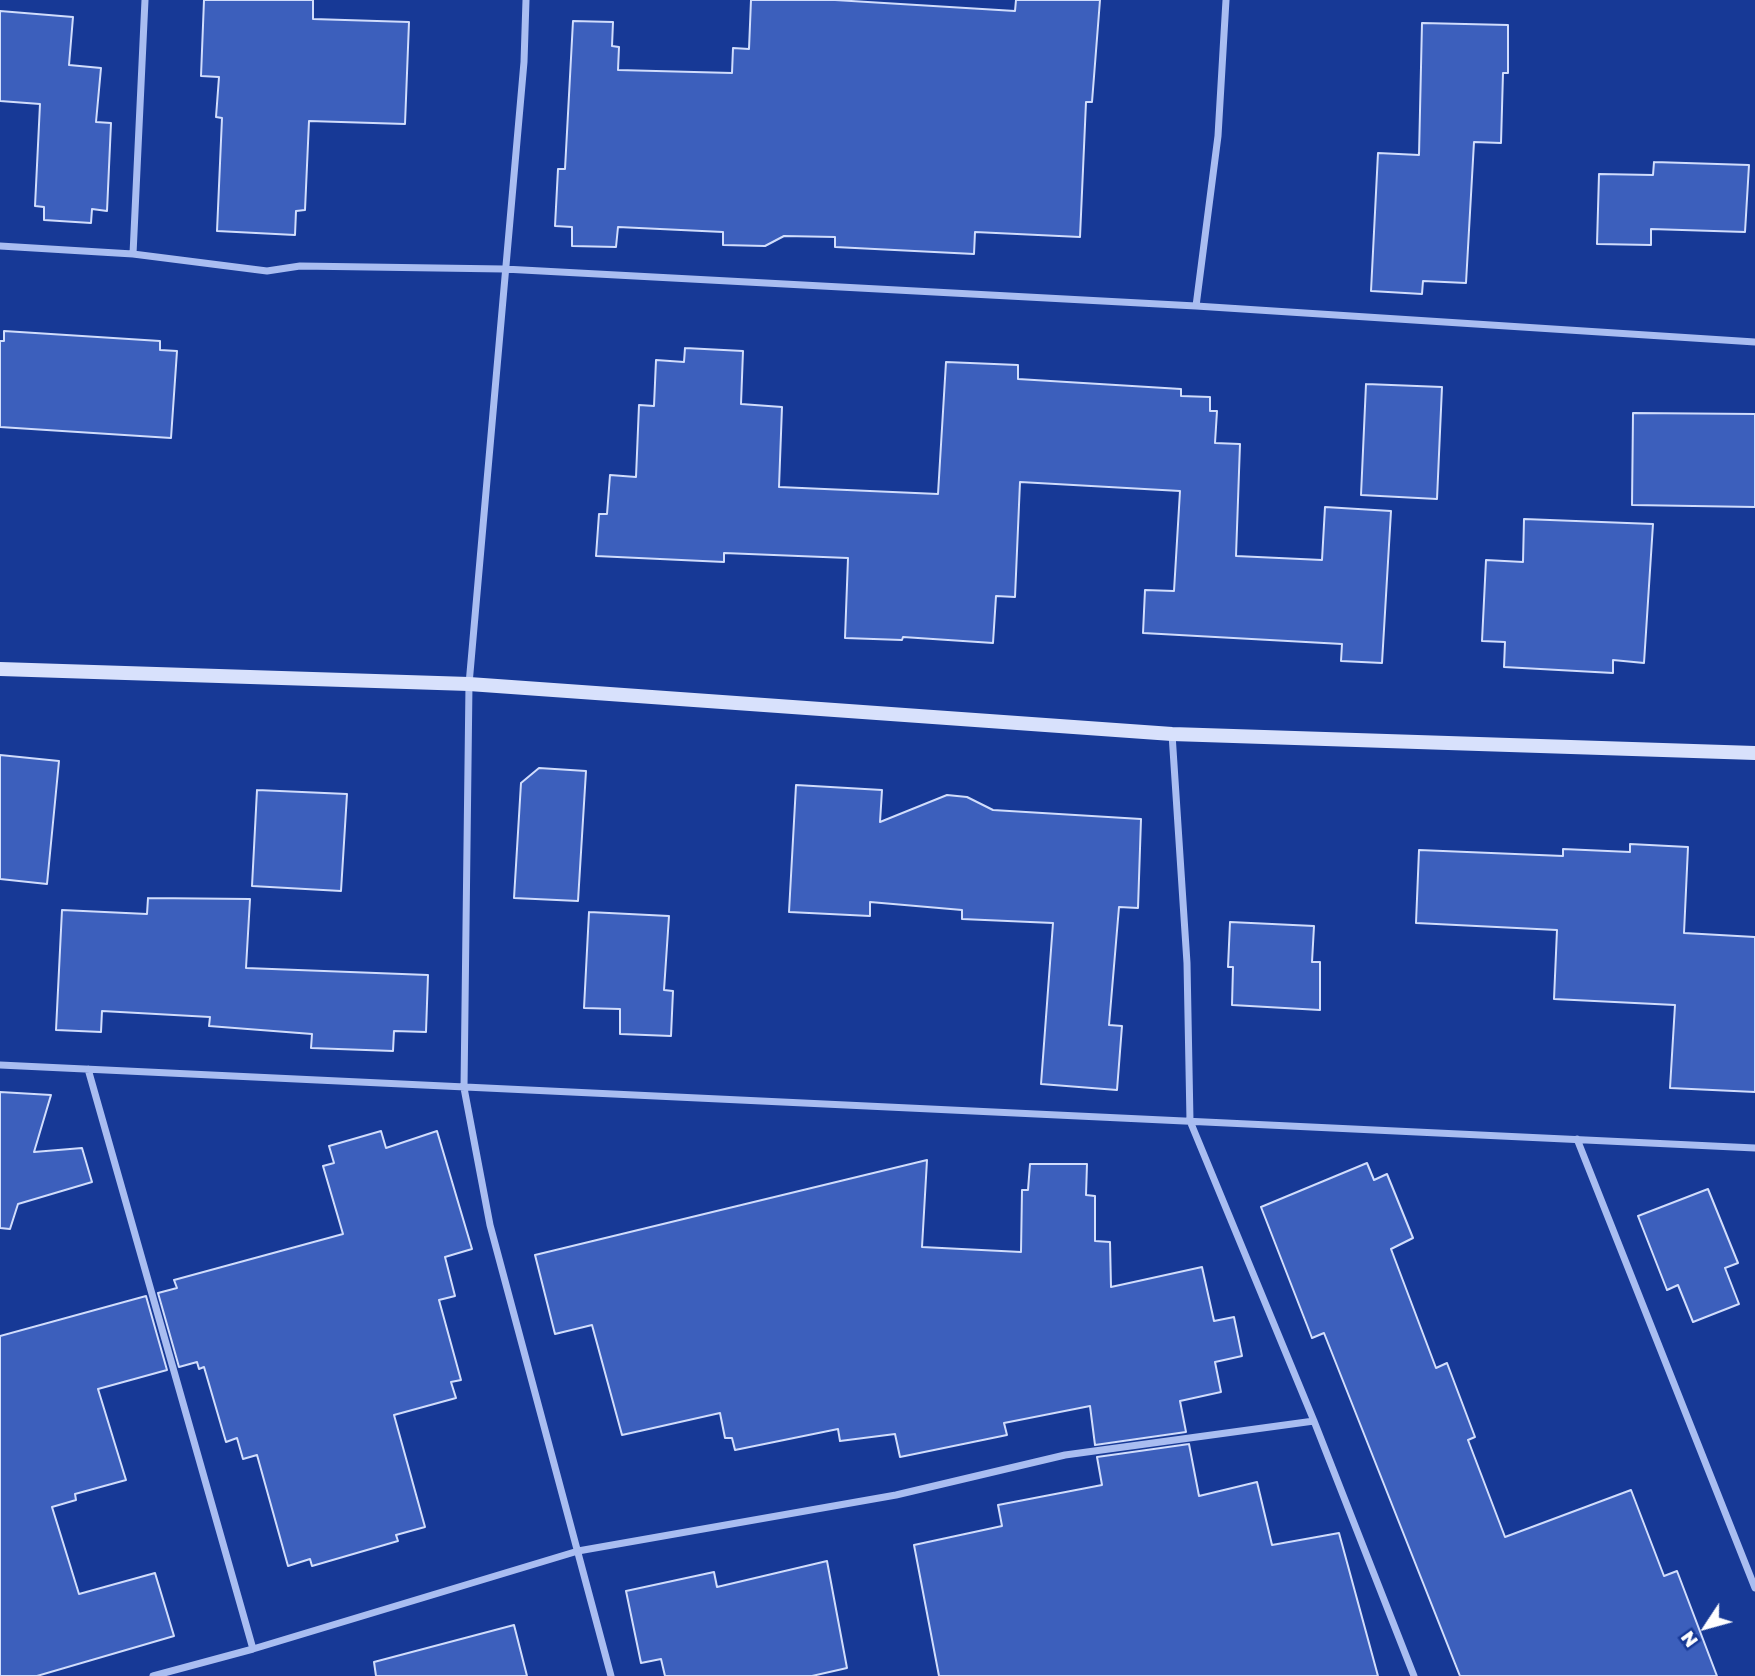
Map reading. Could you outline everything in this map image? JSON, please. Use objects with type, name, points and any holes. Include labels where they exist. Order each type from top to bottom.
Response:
[{"type":"street","points":[[133,254],[145,0]]},
{"type":"street","points":[[526,0],[524,62],[469,684],[464,1088],[490,1225],[611,1676]]},
{"type":"street","points":[[1196,306],[1218,136],[1226,0]]},
{"type":"street","points":[[0,246],[133,254],[267,271],[300,266],[504,269],[1196,306],[1755,342]]},
{"type":"street","points":[[0,669],[469,684],[1172,734],[1755,753]]},
{"type":"street","points":[[1172,734],[1187,963],[1190,1121],[1314,1421],[1414,1676]]},
{"type":"street","points":[[0,1065],[1755,1148]]},
{"type":"street","points":[[88,1069],[253,1649]]},
{"type":"street","points":[[1577,1139],[1755,1588]]},
{"type":"street","points":[[153,1676],[253,1649],[578,1551],[896,1494],[1065,1455],[1314,1421]]},
{"type":"building","points":[[204,0],[313,0],[313,19],[409,22],[405,124],[309,121],[305,210],[296,211],[295,235],[217,231],[222,118],[216,117],[219,77],[201,76]]},
{"type":"building","points":[[751,0],[835,0],[1015,11],[1016,0],[1100,0],[1092,102],[1086,102],[1080,237],[975,232],[974,254],[835,247],[835,237],[784,236],[765,246],[723,245],[723,232],[618,227],[616,247],[572,246],[572,227],[555,226],[558,169],[565,169],[573,21],[613,22],[612,46],[619,47],[618,70],[732,73],[733,48],[749,49]]},
{"type":"building","points":[[0,11],[73,17],[69,65],[101,68],[96,122],[111,123],[107,211],[92,209],[91,223],[44,220],[44,207],[35,206],[40,104],[0,101]]},
{"type":"building","points":[[1422,23],[1508,25],[1508,73],[1503,73],[1501,143],[1474,142],[1466,283],[1423,281],[1422,294],[1371,291],[1378,153],[1419,155]]},
{"type":"building","points":[[1654,162],[1749,165],[1745,232],[1651,229],[1651,245],[1597,244],[1599,174],[1653,175]]},
{"type":"building","points":[[4,331],[160,341],[160,350],[177,351],[171,438],[0,427],[0,341],[4,341]]},
{"type":"building","points":[[685,348],[743,351],[741,404],[782,407],[779,487],[938,494],[946,362],[1018,365],[1018,379],[1181,389],[1181,396],[1210,397],[1210,411],[1217,411],[1215,443],[1240,444],[1236,556],[1322,560],[1325,507],[1391,511],[1382,663],[1341,661],[1342,644],[1143,633],[1145,590],[1174,591],[1180,491],[1020,482],[1015,597],[996,596],[993,643],[903,637],[902,640],[845,638],[848,558],[724,553],[724,562],[596,556],[599,514],[607,514],[610,475],[636,477],[639,405],[654,406],[656,360],[684,362]]},
{"type":"building","points":[[1366,384],[1442,387],[1437,499],[1361,495]]},
{"type":"building","points":[[1633,413],[1755,414],[1755,507],[1632,505]]},
{"type":"building","points":[[1524,519],[1653,524],[1644,663],[1613,660],[1613,673],[1504,667],[1505,642],[1482,641],[1486,560],[1523,562]]},
{"type":"building","points":[[0,755],[59,761],[47,884],[0,879]]},
{"type":"building","points":[[539,768],[586,771],[578,901],[514,898],[521,783]]},
{"type":"building","points":[[796,785],[882,790],[880,822],[947,795],[967,797],[993,810],[1141,819],[1138,908],[1119,907],[1109,1025],[1122,1026],[1117,1090],[1041,1084],[1053,923],[962,919],[962,910],[870,902],[870,916],[789,912]]},
{"type":"building","points":[[257,790],[347,794],[341,891],[252,886]]},
{"type":"building","points":[[1630,844],[1688,847],[1684,933],[1755,937],[1755,1092],[1670,1088],[1675,1005],[1554,999],[1557,930],[1416,923],[1419,850],[1563,856],[1563,849],[1630,852]]},
{"type":"building","points":[[148,898],[250,899],[246,968],[428,975],[426,1032],[394,1031],[393,1051],[311,1048],[312,1034],[209,1026],[210,1017],[102,1011],[101,1032],[56,1030],[62,910],[147,914]]},
{"type":"building","points":[[589,912],[669,916],[664,990],[673,991],[671,1036],[620,1034],[620,1009],[584,1008]]},
{"type":"building","points":[[1230,922],[1314,926],[1312,962],[1320,962],[1320,1010],[1232,1005],[1233,967],[1228,967]]},
{"type":"building","points":[[0,1092],[51,1095],[34,1152],[82,1148],[92,1182],[18,1204],[10,1229],[0,1228]]},
{"type":"building","points":[[381,1131],[386,1148],[437,1131],[472,1249],[445,1257],[455,1296],[439,1300],[461,1380],[451,1382],[456,1398],[394,1415],[425,1527],[396,1535],[398,1541],[312,1566],[310,1559],[288,1566],[257,1455],[243,1459],[237,1438],[226,1442],[204,1367],[199,1369],[197,1362],[179,1367],[158,1293],[177,1288],[174,1280],[343,1234],[323,1166],[334,1163],[329,1146]]},
{"type":"building","points":[[927,1160],[922,1247],[1021,1252],[1022,1190],[1028,1190],[1030,1164],[1087,1164],[1086,1195],[1095,1196],[1095,1241],[1110,1242],[1111,1287],[1202,1267],[1214,1321],[1234,1317],[1242,1356],[1215,1362],[1221,1392],[1180,1401],[1186,1432],[1095,1445],[1090,1406],[1004,1423],[1007,1435],[900,1457],[895,1434],[840,1441],[838,1429],[735,1450],[732,1438],[725,1438],[720,1413],[622,1435],[592,1325],[555,1334],[535,1255]]},
{"type":"building","points":[[1367,1163],[1374,1180],[1387,1174],[1413,1238],[1391,1249],[1436,1368],[1447,1363],[1475,1437],[1468,1440],[1505,1537],[1631,1490],[1664,1576],[1677,1571],[1717,1676],[1460,1676],[1324,1333],[1312,1338],[1261,1207]]},
{"type":"building","points":[[1708,1189],[1738,1263],[1725,1268],[1739,1304],[1693,1322],[1678,1285],[1667,1290],[1638,1216]]},
{"type":"building","points":[[146,1296],[167,1370],[98,1389],[126,1480],[75,1494],[76,1500],[52,1507],[79,1594],[155,1573],[174,1636],[37,1676],[0,1676],[0,1336]]},
{"type":"building","points":[[1189,1444],[1199,1496],[1257,1482],[1272,1545],[1339,1533],[1378,1676],[939,1676],[914,1545],[1002,1526],[998,1505],[1102,1485],[1097,1457]]},
{"type":"building","points":[[827,1561],[847,1668],[812,1676],[665,1676],[661,1659],[641,1663],[626,1591],[714,1572],[717,1587]]},
{"type":"building","points":[[514,1625],[527,1676],[376,1676],[374,1662]]}]
